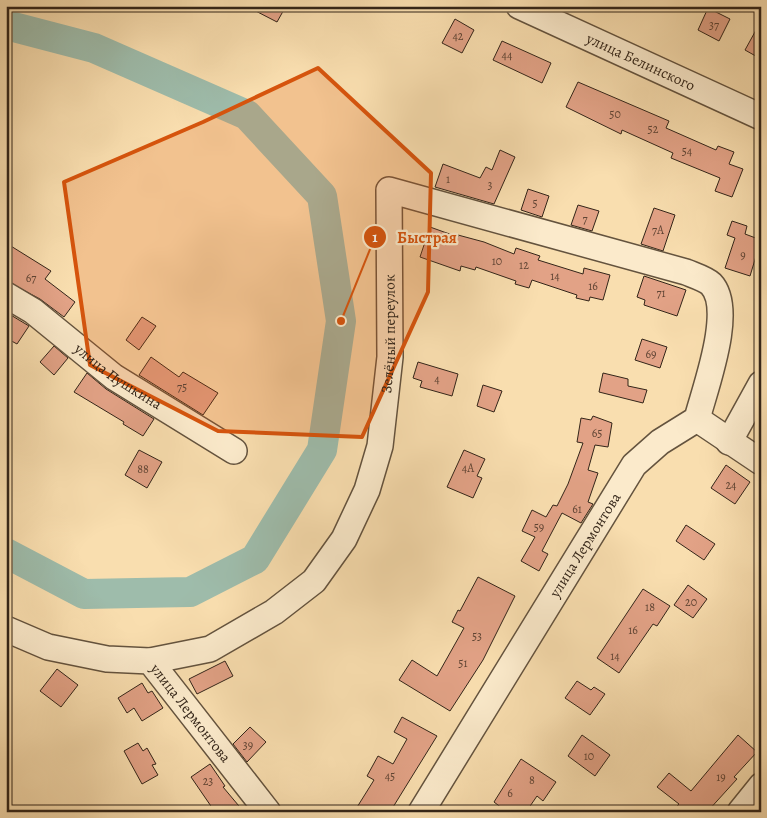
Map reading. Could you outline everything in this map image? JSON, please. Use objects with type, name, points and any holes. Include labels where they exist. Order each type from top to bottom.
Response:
[{"type":"street","name":"улица Белинского","points":[[520,6],[761,117]]},
{"type":"street","name":"Зелёный переулок","points":[[150,661],[210,649],[274,612],[314,581],[344,539],[368,490],[380,446],[390,357],[390,190],[686,272],[711,284],[720,304],[721,328],[697,419]]},
{"type":"street","name":"улица Пушкина","points":[[6,294],[34,311],[114,377],[234,451]]},
{"type":"street","points":[[729,442],[761,384]]},
{"type":"street","points":[[697,419],[761,462]]},
{"type":"street","name":"улица Лермонтова","points":[[421,812],[634,466],[660,442],[697,419]]},
{"type":"street","name":"улица Лермонтова","points":[[6,628],[48,647],[106,659],[150,661],[268,812]]},
{"type":"street","points":[[740,812],[761,786]]},
{"type":"highlighted area","points":[[318,68],[431,173],[428,292],[362,437],[218,431],[90,365],[64,182],[203,122]]},
{"type":"building","points":[[246,6],[286,6],[277,22]]},
{"type":"building","points":[[708,8],[730,19],[719,41],[698,30]]},
{"type":"building","points":[[455,19],[474,30],[462,53],[442,43]]},
{"type":"building","points":[[761,21],[761,59],[745,50]]},
{"type":"building","points":[[502,41],[551,63],[542,83],[493,60]]},
{"type":"building","points":[[578,82],[669,121],[666,128],[716,150],[718,146],[734,152],[729,164],[743,169],[732,197],[715,191],[720,178],[671,158],[673,153],[622,130],[621,134],[566,107]]},
{"type":"building","points":[[500,150],[515,157],[494,204],[435,187],[443,164],[480,178],[486,167],[492,170]]},
{"type":"building","points":[[528,189],[549,196],[542,217],[521,210]]},
{"type":"building","points":[[578,205],[599,211],[592,231],[571,225]]},
{"type":"building","points":[[654,208],[675,215],[663,251],[641,244]]},
{"type":"building","points":[[732,221],[747,226],[745,234],[761,240],[750,276],[725,268],[735,238],[727,235]]},
{"type":"building","points":[[430,227],[458,237],[458,235],[484,242],[514,254],[516,248],[540,256],[538,260],[583,274],[584,268],[610,275],[603,300],[590,297],[589,301],[576,298],[577,295],[532,280],[529,288],[515,284],[516,281],[476,267],[475,270],[461,266],[460,271],[420,257]]},
{"type":"building","points":[[6,243],[51,271],[45,279],[75,302],[64,317],[40,299],[6,281]]},
{"type":"building","points":[[644,276],[686,290],[677,316],[644,305],[645,300],[637,297]]},
{"type":"building","points":[[9,314],[29,326],[17,344],[6,338],[6,318]]},
{"type":"building","points":[[142,317],[156,326],[139,350],[126,340]]},
{"type":"building","points":[[642,339],[667,347],[660,368],[635,360]]},
{"type":"building","points":[[54,346],[68,358],[54,375],[40,362]]},
{"type":"building","points":[[151,357],[179,377],[183,372],[218,393],[203,415],[139,375]]},
{"type":"building","points":[[418,362],[458,374],[452,396],[420,387],[422,381],[413,378]]},
{"type":"building","points":[[87,373],[106,389],[154,419],[143,436],[123,424],[124,422],[74,392]]},
{"type":"building","points":[[603,373],[628,379],[628,386],[647,390],[643,403],[599,392]]},
{"type":"building","points":[[483,385],[502,391],[494,412],[477,406]]},
{"type":"building","points":[[593,416],[612,423],[608,447],[595,445],[588,470],[598,473],[588,502],[593,504],[581,523],[562,513],[542,551],[548,554],[539,571],[521,561],[535,537],[522,531],[532,510],[546,517],[553,505],[557,506],[568,484],[583,443],[577,442],[581,418],[591,420]]},
{"type":"building","points":[[139,450],[162,462],[147,488],[125,475]]},
{"type":"building","points":[[464,450],[485,459],[477,476],[482,478],[473,498],[447,487]]},
{"type":"building","points":[[726,465],[750,482],[735,504],[711,488]]},
{"type":"building","points":[[686,525],[715,544],[704,560],[676,541]]},
{"type":"building","points":[[478,577],[515,596],[483,660],[450,711],[399,680],[412,660],[437,676],[464,628],[452,622]]},
{"type":"building","points":[[688,585],[707,599],[693,618],[674,605]]},
{"type":"building","points":[[643,589],[670,606],[657,626],[653,624],[619,673],[597,658]]},
{"type":"building","points":[[225,661],[233,676],[197,694],[189,679]]},
{"type":"building","points":[[57,669],[78,685],[61,707],[40,691]]},
{"type":"building","points":[[577,681],[591,690],[594,687],[605,694],[590,715],[565,698]]},
{"type":"building","points":[[142,683],[148,693],[152,691],[163,708],[142,721],[134,708],[127,713],[118,698]]},
{"type":"building","points":[[402,717],[437,736],[390,812],[354,812],[374,780],[367,776],[378,756],[393,764],[407,739],[394,732]]},
{"type":"building","points":[[250,727],[266,742],[247,762],[233,744]]},
{"type":"building","points":[[582,735],[610,755],[595,776],[568,756]]},
{"type":"building","points":[[738,735],[757,752],[734,777],[737,779],[707,812],[672,812],[679,804],[657,787],[669,773],[691,791]]},
{"type":"building","points":[[138,743],[143,751],[147,748],[156,764],[152,765],[158,775],[142,784],[124,751]]},
{"type":"building","points":[[521,759],[556,782],[543,801],[537,796],[526,812],[507,812],[494,802]]},
{"type":"building","points":[[210,764],[225,786],[223,787],[244,812],[215,812],[191,777]]},
{"type":"waterway","points":[[6,25],[94,48],[247,115],[322,196],[341,321],[322,450],[255,559],[190,592],[84,594],[6,553]]},
{"type":"place","name":"Быстрая","points":[[341,321]]}]
